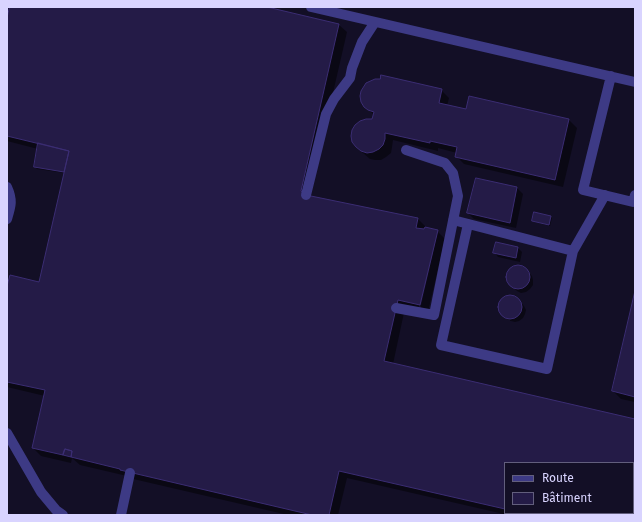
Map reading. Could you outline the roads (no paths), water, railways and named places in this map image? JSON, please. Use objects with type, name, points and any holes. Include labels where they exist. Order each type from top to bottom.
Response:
[{"type":"lane","points":[[311,7],[635,82]]},
{"type":"lane","points":[[306,195],[326,114],[334,99],[350,78],[352,68],[362,42],[375,22]]},
{"type":"lane","points":[[611,76],[584,190],[633,202],[635,195]]},
{"type":"lane","points":[[396,308],[434,314],[458,196],[453,173],[445,163],[406,150]]},
{"type":"lane","points":[[7,187],[11,195],[11,205],[7,219]]},
{"type":"lane","points":[[468,224],[441,345],[547,369],[573,251],[605,195]]},
{"type":"lane","points":[[453,220],[573,251]]},
{"type":"lane","points":[[7,433],[41,492],[56,510],[63,515]]},
{"type":"lane","points":[[121,515],[130,473]]}]
